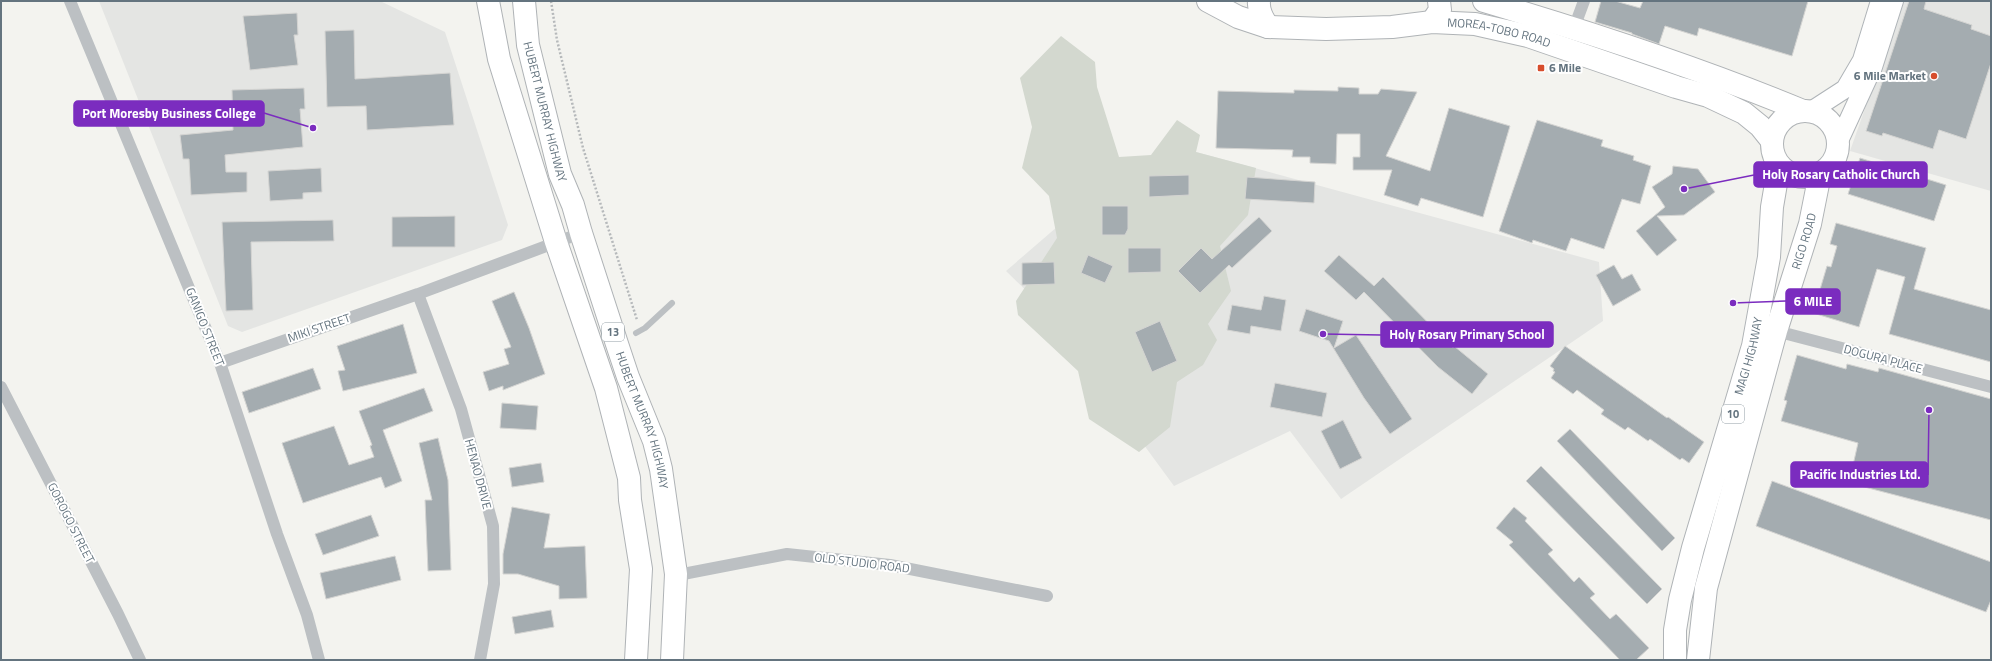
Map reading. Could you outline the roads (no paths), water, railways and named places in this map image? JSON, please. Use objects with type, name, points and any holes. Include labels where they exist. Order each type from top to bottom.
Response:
[{"type":"highway","name":"HUBERT MURRAY HIGHWAY","points":[[488,1],[499,59],[556,242],[606,388],[629,478],[631,508],[641,568],[636,660]]},
{"type":"highway","name":"HUBERT MURRAY HIGHWAY","points":[[524,1],[528,45],[560,174],[574,205],[581,233],[628,377],[654,441],[661,469],[676,574],[672,660]]},
{"type":"highway","name":"MOREA-TOBO ROAD","points":[[1208,1],[1238,17],[1268,27],[1333,29],[1392,27],[1432,22],[1475,24],[1528,36],[1669,85],[1708,96],[1744,112],[1760,126],[1772,141]]},
{"type":"highway","points":[[1258,1],[1258,6],[1263,19],[1268,27]]},
{"type":"highway","points":[[1432,22],[1440,10],[1439,1]]},
{"type":"highway","name":"MOREA-TOBO ROAD","points":[[1484,1],[1574,28],[1807,111]]},
{"type":"highway","points":[[1807,111],[1823,117],[1831,124],[1838,143],[1836,157],[1830,167],[1820,174],[1810,178],[1798,177],[1788,173],[1779,166],[1773,157],[1772,141],[1776,126],[1783,119],[1792,114],[1807,111]]},
{"type":"highway","name":"MAGI HIGHWAY","points":[[1675,660],[1675,630],[1680,600],[1693,548],[1753,346],[1769,257],[1772,207],[1779,166]]},
{"type":"highway","name":"RIGO ROAD","points":[[1776,331],[1810,224],[1820,174]]},
{"type":"highway","name":"MAGI HIGHWAY","points":[[1698,660],[1706,588],[1776,331]]},
{"type":"main road","points":[[1807,111],[1845,89],[1862,60],[1880,1]]},
{"type":"main road","points":[[1838,143],[1873,67],[1894,1]]},
{"type":"street","name":"GANIGO STREET","points":[[70,1],[220,363],[277,534],[306,615],[319,660]]},
{"type":"street","points":[[1574,28],[1584,1]]},
{"type":"street","name":"MIKI STREET","points":[[220,363],[418,294],[581,233]]},
{"type":"street","name":"HENAO DRIVE","points":[[418,294],[461,409],[493,526],[494,584],[480,660]]},
{"type":"street","name":"DOGURA PLACE","points":[[1776,331],[1991,387]]},
{"type":"street","name":"GOROGO STREET","points":[[1,387],[118,614],[140,660]]},
{"type":"street","name":"OLD STUDIO ROAD","points":[[676,574],[683,574],[787,554],[890,565],[1047,596]]},
{"type":"lane","points":[[636,333],[645,328],[672,303]]},
{"type":"place","name":"6 Mile","points":[[1541,68]]},
{"type":"place","name":"6 Mile Market","points":[[1934,76]]},
{"type":"place","name":"Port Moresby Business College","points":[[313,128]]},
{"type":"place","name":"Holy Rosary Catholic Church","points":[[1684,189]]},
{"type":"place","name":"6 MILE","points":[[1733,303]]},
{"type":"place","name":"Holy Rosary Primary School","points":[[1323,334]]},
{"type":"place","name":"Pacific Industries Ltd.","points":[[1929,410]]}]
